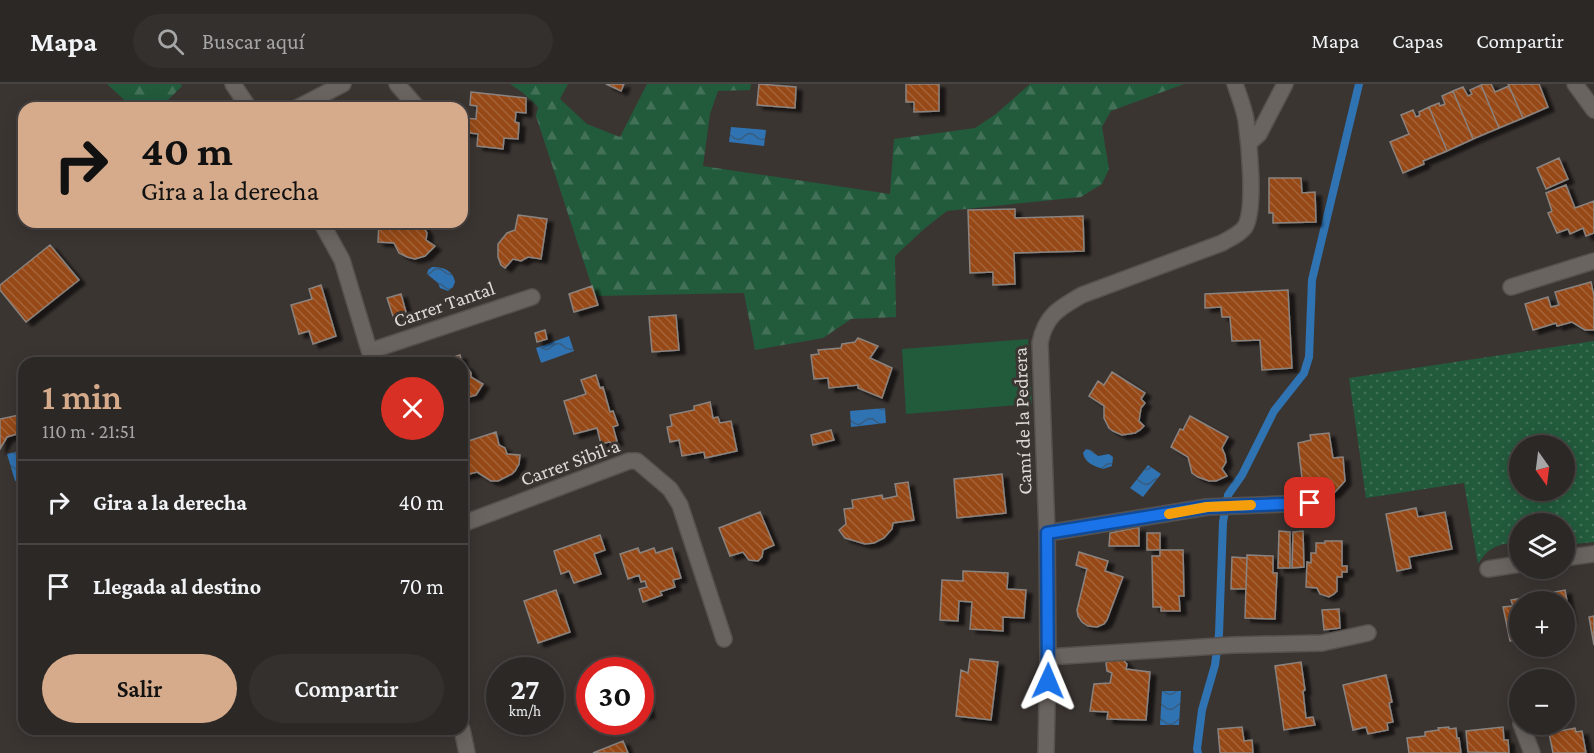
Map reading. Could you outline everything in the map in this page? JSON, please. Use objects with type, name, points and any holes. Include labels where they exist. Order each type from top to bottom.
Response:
[{"type":"street","points":[[233,84],[245,102]]},
{"type":"street","points":[[308,102],[343,84]]},
{"type":"street","points":[[397,84],[413,102]]},
{"type":"street","name":"Camí de la Pedrera","points":[[1046,753],[1047,533],[1040,343],[1042,333],[1052,315],[1082,296],[1222,243],[1237,235],[1244,227],[1250,215],[1249,143],[1245,117],[1235,84]]},
{"type":"street","points":[[1249,143],[1259,134],[1286,84]]},
{"type":"street","points":[[1575,84],[1594,110]]},
{"type":"street","points":[[324,228],[342,260],[372,357]]},
{"type":"street","points":[[1511,287],[1594,261]]},
{"type":"street","name":"Carrer Tantal","points":[[372,357],[532,297]]},
{"type":"street","name":"Carrer Sibil·a","points":[[468,522],[629,461],[637,461],[670,489],[680,505],[724,639]]},
{"type":"street","points":[[1047,533],[1207,507],[1310,503]]},
{"type":"street","points":[[1575,557],[1594,554]]},
{"type":"street","points":[[1488,569],[1509,566]]},
{"type":"street","points":[[1048,657],[1233,645],[1322,643],[1368,633]]},
{"type":"street","points":[[463,735],[467,753]]},
{"type":"street","points":[[1525,735],[1532,753]]},
{"type":"green space","points":[[107,84],[181,84],[182,86],[166,102],[126,102]]},
{"type":"green space","points":[[510,84],[568,84],[560,99],[587,124],[620,137],[647,84],[751,84],[750,90],[718,91],[710,114],[703,166],[890,194],[894,139],[975,128],[996,114],[1030,84],[1184,84],[1111,111],[1102,127],[1109,169],[1102,184],[1081,197],[947,211],[924,229],[895,256],[896,317],[851,319],[823,338],[755,350],[744,293],[595,296],[536,116],[538,107]]},
{"type":"green space","points":[[1028,339],[1032,404],[906,414],[902,349]]},
{"type":"green space","points":[[1594,341],[1594,542],[1575,544],[1575,513],[1509,513],[1509,544],[1495,547],[1486,553],[1478,564],[1464,483],[1366,498],[1349,378]]},
{"type":"water","points":[[731,127],[766,130],[764,146],[729,142]]},
{"type":"water","points":[[432,267],[450,272],[455,282],[453,287],[448,291],[440,288],[438,283],[427,274]]},
{"type":"water","points":[[569,336],[574,351],[541,363],[536,348]]},
{"type":"water","points":[[885,408],[886,423],[851,427],[850,411]]},
{"type":"water","points":[[1086,449],[1098,456],[1109,454],[1113,457],[1112,466],[1103,469],[1090,464],[1083,453]]},
{"type":"water","points":[[18,451],[18,480],[15,481],[7,454]]},
{"type":"water","points":[[1148,465],[1161,474],[1143,497],[1130,488]]},
{"type":"water","points":[[1162,691],[1181,691],[1179,725],[1160,725]]},
{"type":"building","points":[[606,84],[624,84],[621,91]]},
{"type":"building","points":[[759,84],[796,87],[795,108],[757,105]]},
{"type":"building","points":[[906,84],[939,84],[939,111],[914,112],[914,102],[906,102]]},
{"type":"building","points":[[1491,84],[1495,92],[1509,86],[1523,118],[1499,128],[1481,85]]},
{"type":"building","points":[[1508,84],[1539,84],[1548,107],[1523,118]]},
{"type":"building","points":[[1481,85],[1499,128],[1473,139],[1453,91],[1463,87],[1468,96],[1472,94],[1470,90]]},
{"type":"building","points":[[1453,91],[1473,139],[1447,151],[1429,107],[1439,103],[1440,106],[1445,104],[1442,96]]},
{"type":"building","points":[[471,92],[526,98],[526,113],[516,112],[515,122],[519,123],[518,139],[504,138],[503,149],[477,146],[478,134],[468,133],[468,118],[476,119],[477,106],[470,105]]},
{"type":"building","points":[[1429,107],[1447,151],[1403,173],[1390,142],[1409,134],[1401,115],[1413,110],[1416,117],[1420,115],[1419,112]]},
{"type":"building","points":[[1559,158],[1568,179],[1546,189],[1537,168]]},
{"type":"building","points":[[1269,178],[1301,178],[1302,193],[1315,192],[1316,222],[1273,223],[1273,213],[1269,213]]},
{"type":"building","points":[[1566,185],[1575,208],[1594,201],[1594,233],[1586,236],[1583,228],[1570,234],[1568,229],[1557,233],[1548,213],[1552,211],[1546,193]]},
{"type":"building","points":[[1015,209],[1015,218],[1083,216],[1084,251],[1014,253],[1015,284],[993,285],[993,272],[970,273],[968,210]]},
{"type":"building","points":[[518,215],[547,219],[541,259],[528,257],[521,261],[513,259],[505,268],[498,257],[498,244],[507,233],[515,230]]},
{"type":"building","points":[[379,228],[424,228],[427,233],[426,240],[435,246],[425,256],[415,259],[399,253],[394,243],[378,242]]},
{"type":"building","points":[[50,245],[79,280],[26,322],[0,290],[0,285]]},
{"type":"building","points":[[1591,282],[1594,296],[1594,330],[1585,330],[1572,322],[1557,326],[1556,323],[1533,330],[1525,304],[1548,297],[1551,307],[1559,305],[1555,292]]},
{"type":"building","points":[[321,285],[336,336],[313,344],[309,331],[299,334],[291,305],[312,299],[309,289]]},
{"type":"building","points":[[592,286],[598,305],[574,312],[569,294]]},
{"type":"building","points":[[1288,290],[1292,368],[1262,370],[1260,340],[1232,341],[1230,317],[1222,317],[1221,307],[1205,308],[1205,294]]},
{"type":"building","points":[[401,294],[406,312],[393,316],[387,298]]},
{"type":"building","points":[[676,315],[679,350],[652,352],[649,317]]},
{"type":"building","points":[[545,330],[547,339],[537,342],[535,333]]},
{"type":"building","points":[[858,338],[878,346],[870,358],[892,368],[882,398],[858,388],[858,385],[829,388],[828,378],[814,379],[811,355],[819,354],[818,350],[841,348],[842,344],[855,342]]},
{"type":"building","points":[[468,368],[471,377],[483,384],[476,395],[468,397]]},
{"type":"building","points":[[1112,372],[1145,393],[1141,399],[1145,403],[1141,408],[1139,421],[1144,426],[1135,433],[1122,435],[1109,428],[1104,418],[1104,406],[1089,396],[1098,381],[1104,385]]},
{"type":"building","points":[[596,375],[600,388],[603,387],[610,412],[613,411],[618,425],[613,427],[617,441],[611,443],[601,444],[597,428],[574,434],[564,401],[586,394],[581,380]]},
{"type":"building","points":[[710,402],[713,418],[718,417],[720,423],[731,421],[737,451],[705,458],[704,452],[682,456],[679,440],[670,442],[667,427],[672,426],[670,415],[694,410],[694,406]]},
{"type":"building","points":[[18,415],[18,434],[7,437],[0,449],[0,419]]},
{"type":"building","points":[[1190,416],[1228,437],[1222,448],[1226,462],[1222,469],[1227,476],[1216,481],[1198,477],[1192,473],[1188,457],[1171,447]]},
{"type":"building","points":[[831,430],[834,440],[813,445],[811,435]]},
{"type":"building","points":[[496,432],[499,445],[505,448],[507,454],[520,455],[519,464],[512,474],[498,481],[491,481],[477,472],[468,474],[468,441]]},
{"type":"building","points":[[1329,433],[1333,458],[1343,457],[1345,481],[1334,493],[1322,496],[1320,484],[1303,487],[1298,443],[1311,440],[1310,435]]},
{"type":"building","points":[[1002,474],[1006,513],[957,518],[954,479]]},
{"type":"building","points":[[908,482],[914,520],[893,523],[892,529],[884,538],[874,543],[865,544],[845,538],[839,530],[846,524],[844,509],[853,508],[852,500],[882,495],[883,499],[897,496],[895,484]]},
{"type":"building","points":[[1416,508],[1418,517],[1445,512],[1452,549],[1409,557],[1411,568],[1397,571],[1386,514]]},
{"type":"building","points":[[760,512],[774,545],[763,550],[762,557],[758,561],[749,560],[743,552],[730,556],[719,528]]},
{"type":"building","points":[[1139,527],[1139,546],[1109,546],[1110,533]]},
{"type":"building","points":[[1279,531],[1290,532],[1290,568],[1278,568]]},
{"type":"building","points":[[1303,531],[1304,567],[1292,568],[1293,532]]},
{"type":"building","points":[[1147,533],[1160,533],[1160,550],[1147,550]]},
{"type":"building","points":[[600,535],[605,550],[594,554],[601,574],[574,583],[569,571],[561,574],[554,551]]},
{"type":"building","points":[[1325,541],[1342,541],[1342,566],[1347,566],[1347,572],[1342,572],[1342,577],[1337,577],[1337,591],[1329,597],[1320,594],[1317,588],[1306,587],[1307,562],[1311,563],[1311,553],[1316,553],[1316,543],[1325,543]]},
{"type":"building","points":[[638,548],[640,553],[654,548],[656,553],[672,548],[681,578],[673,580],[675,587],[660,592],[662,595],[643,602],[639,589],[647,587],[645,581],[641,582],[639,575],[628,579],[620,554]]},
{"type":"building","points":[[1160,550],[1183,550],[1184,596],[1179,596],[1180,611],[1161,611],[1161,607],[1153,607],[1152,556],[1160,556]]},
{"type":"building","points":[[1079,552],[1108,561],[1105,571],[1123,577],[1107,620],[1097,627],[1088,626],[1078,616],[1077,610],[1087,569],[1076,565]]},
{"type":"building","points":[[1247,555],[1273,556],[1273,573],[1277,573],[1275,619],[1245,618]]},
{"type":"building","points":[[1232,557],[1247,558],[1246,589],[1231,589]]},
{"type":"building","points":[[963,571],[1008,573],[1007,589],[1026,590],[1024,618],[1003,617],[1003,631],[970,629],[972,602],[959,601],[958,621],[940,620],[942,580],[963,581]]},
{"type":"building","points":[[556,590],[570,632],[538,643],[524,601]]},
{"type":"building","points":[[1509,606],[1509,636],[1503,607]]},
{"type":"building","points":[[1339,609],[1340,628],[1324,630],[1322,610]]},
{"type":"building","points":[[1594,616],[1594,645],[1589,617]]},
{"type":"building","points":[[1113,658],[1121,658],[1127,664],[1126,669],[1150,672],[1146,720],[1107,719],[1108,712],[1090,711],[1094,684],[1110,683],[1112,673],[1107,671],[1106,663]]},
{"type":"building","points":[[970,659],[998,662],[991,720],[956,716],[961,670],[968,673]]},
{"type":"building","points":[[1301,662],[1306,718],[1313,717],[1315,725],[1284,730],[1275,666]]},
{"type":"building","points":[[1386,675],[1392,702],[1389,703],[1393,722],[1387,723],[1388,730],[1368,734],[1366,727],[1353,730],[1343,685]]},
{"type":"building","points":[[1242,727],[1244,741],[1252,740],[1253,753],[1220,753],[1218,729]]},
{"type":"building","points":[[1449,727],[1449,729],[1456,728],[1461,753],[1409,753],[1407,738],[1425,736],[1425,732]]},
{"type":"building","points":[[1503,727],[1504,740],[1508,740],[1509,753],[1468,752],[1466,731]]},
{"type":"building","points":[[1575,728],[1576,732],[1582,731],[1586,753],[1553,753],[1549,735],[1575,735]]},
{"type":"building","points":[[623,741],[628,753],[593,753]]},
{"type":"waterway","points":[[1198,753],[1202,710],[1215,665],[1219,634],[1223,522],[1228,495],[1242,475],[1274,411],[1304,373],[1309,357],[1312,280],[1359,84]]},
{"type":"slow traffic","points":[[1169,514],[1207,507],[1251,505]]},
{"type":"route","points":[[1048,681],[1047,533],[1207,507],[1310,503]]}]
